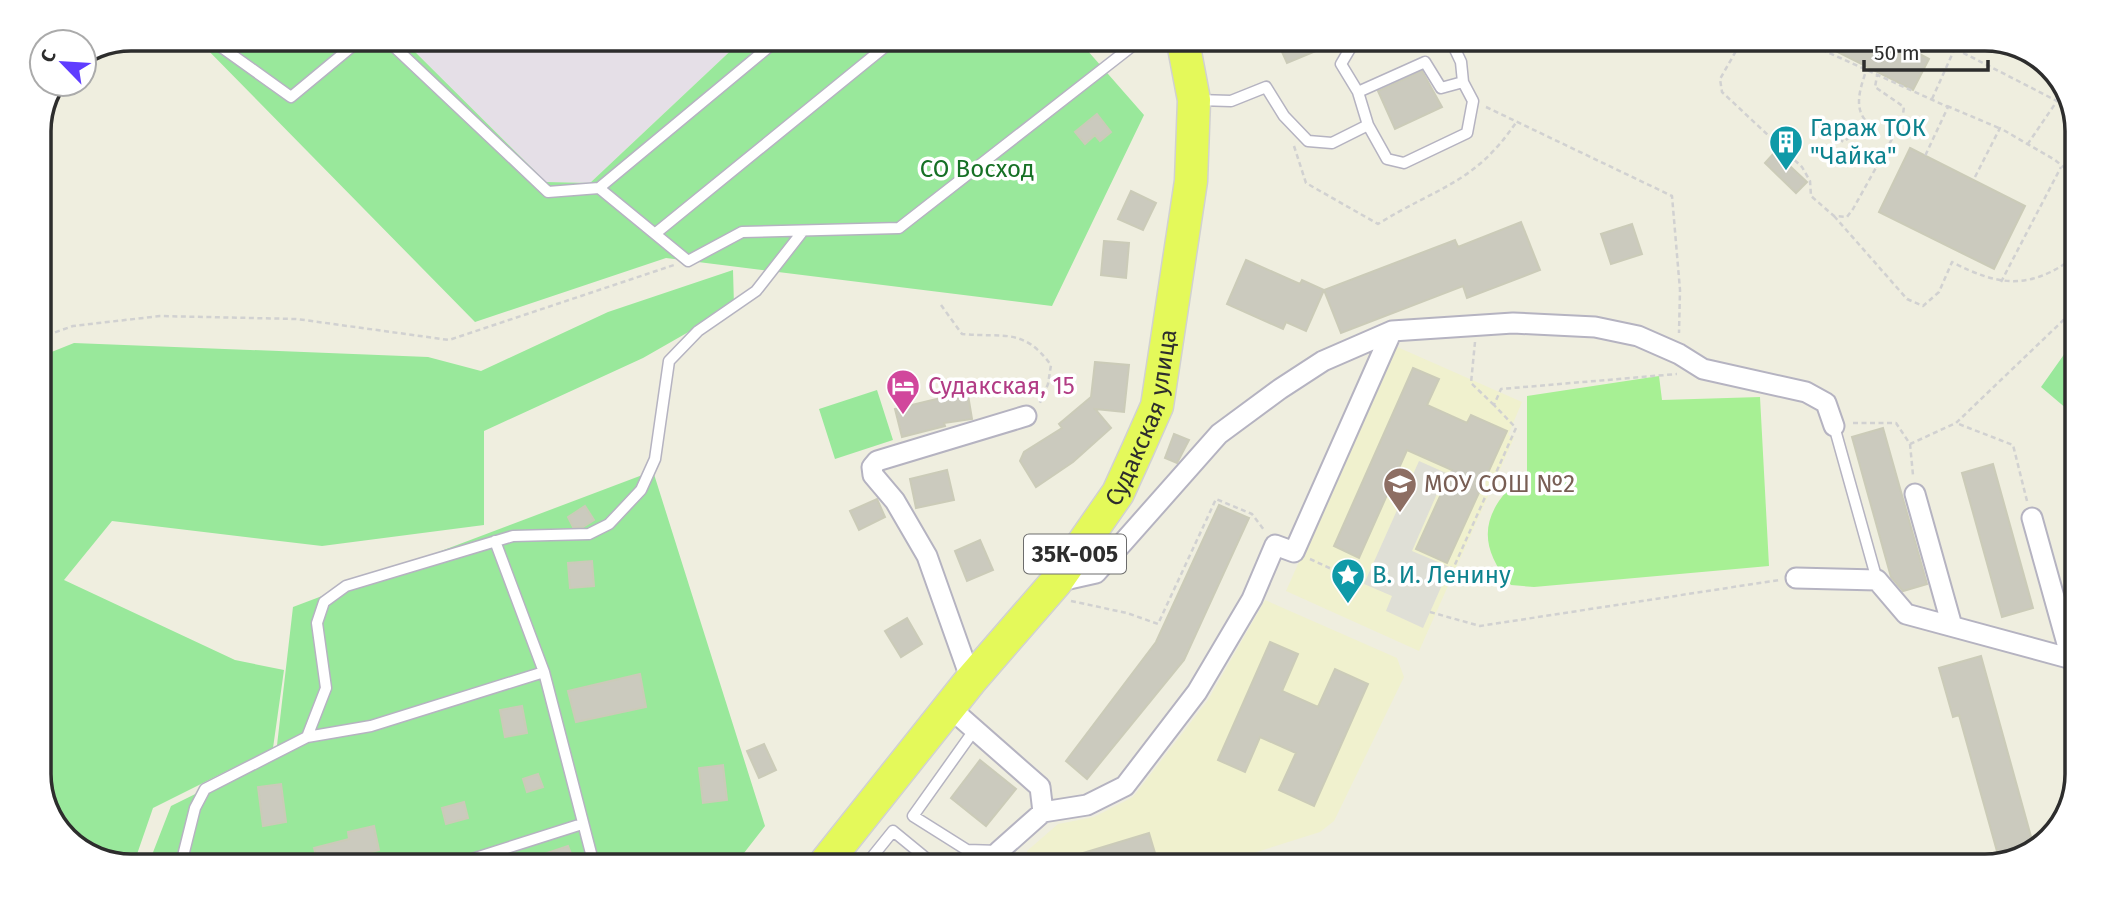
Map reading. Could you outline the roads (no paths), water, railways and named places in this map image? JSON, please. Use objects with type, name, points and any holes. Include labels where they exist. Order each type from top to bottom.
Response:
[{"type":"main road","name":"Судакская улица","points":[[832,854],[971,680],[1050,588],[1118,493],[1157,406],[1191,181],[1194,100],[1185,51]]},
{"type":"street","points":[[1050,588],[1096,573],[1219,434],[1323,361],[1392,331],[1476,324],[1534,323],[1595,327],[1638,336],[1679,354],[1703,369],[1806,393],[1826,403],[1834,426]]},
{"type":"street","points":[[1004,854],[1043,812],[1087,805],[1125,786],[1197,692],[1252,599],[1275,545],[1294,552],[1392,331]]},
{"type":"street","points":[[971,680],[927,556],[894,501],[873,475],[872,467],[877,461],[1026,416]]},
{"type":"street","points":[[1915,494],[1952,626]]},
{"type":"street","points":[[2032,518],[2065,636]]},
{"type":"street","points":[[1796,578],[1877,580],[1906,614],[2065,656]]},
{"type":"street","points":[[949,707],[1040,787],[1043,812]]},
{"type":"lane","points":[[227,51],[291,97],[346,51]]},
{"type":"lane","points":[[399,51],[548,192],[600,188],[764,51]]},
{"type":"lane","points":[[656,233],[880,51]]},
{"type":"lane","points":[[600,188],[688,261],[742,232],[899,228],[1126,51]]},
{"type":"lane","points":[[1349,51],[1341,64],[1358,92],[1368,125],[1387,159],[1405,163],[1467,133],[1474,101],[1463,82],[1461,62],[1456,51]]},
{"type":"lane","points":[[1358,92],[1425,62],[1441,88],[1463,82]]},
{"type":"lane","points":[[1194,100],[1231,101],[1266,87],[1284,116],[1308,141],[1332,143],[1368,125]]},
{"type":"lane","points":[[307,737],[326,688],[317,623],[324,602],[346,586],[513,536],[589,534],[608,524],[641,490],[655,458],[668,361],[698,331],[756,291],[803,230]]},
{"type":"lane","points":[[1834,426],[1877,580]]},
{"type":"lane","points":[[495,541],[544,672],[591,854]]},
{"type":"lane","points":[[184,854],[195,808],[205,789],[307,737],[371,726],[544,672]]},
{"type":"lane","points":[[976,729],[913,816],[967,850],[986,854]]},
{"type":"lane","points":[[488,854],[582,824]]},
{"type":"lane","points":[[874,854],[893,831],[921,854]]},
{"type":"place","name":"Гараж ТОК \"Чайка\"","points":[[1786,172]]},
{"type":"place","name":"Судакская, 15","points":[[903,416]]},
{"type":"place","name":"МОУ СОШ №2","points":[[1400,514]]},
{"type":"place","name":"В. И. Ленину","points":[[1348,605]]},
{"type":"park label","name":"СО Восход","points":[[977,169]]}]
